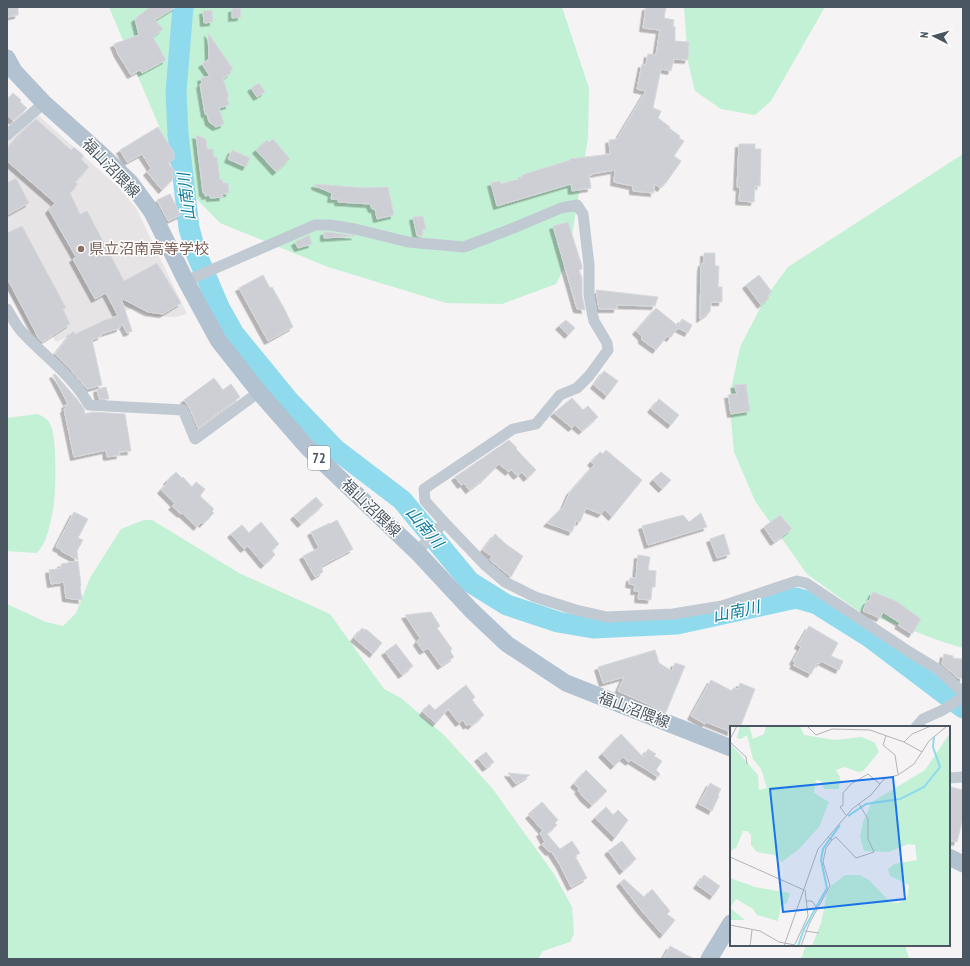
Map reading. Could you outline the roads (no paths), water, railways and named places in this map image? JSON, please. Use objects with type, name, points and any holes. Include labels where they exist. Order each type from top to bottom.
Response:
[{"type":"main road","name":"福山沼隈線","points":[[7,58],[14,71],[44,103],[130,182],[152,212],[189,279],[218,340],[259,392],[307,447],[422,546],[471,610],[507,644],[566,684],[730,748]]},
{"type":"main road","points":[[950,858],[963,864]]},
{"type":"main road","points":[[710,959],[730,925]]},
{"type":"street","points":[[7,135],[44,103]]},
{"type":"street","points":[[189,279],[315,226],[330,225],[355,229],[408,242],[464,247],[560,208],[577,206],[583,214],[589,265],[589,295],[592,312],[594,321],[608,343],[608,350],[590,376],[577,388],[560,395],[536,424],[513,429],[424,489],[424,501],[443,523],[485,565],[505,582],[535,597],[576,610],[607,617],[673,614],[722,606],[797,581],[806,583],[939,670],[962,696],[943,710],[923,719],[917,726]]},
{"type":"street","points":[[7,309],[21,332],[60,368],[85,398],[88,405],[183,410],[195,439],[259,392]]},
{"type":"street","points":[[422,546],[443,523]]},
{"type":"street","points":[[950,778],[963,777]]},
{"type":"waterway","name":"山南川","points":[[183,7],[176,92],[178,134],[189,228],[196,253],[219,307],[234,334],[288,400],[335,449],[402,500],[470,582],[507,605],[558,622],[593,628],[677,624],[796,598],[817,604],[868,636],[963,708]]},
{"type":"place","name":"県立沼南高等学校","points":[[81,249]]}]
